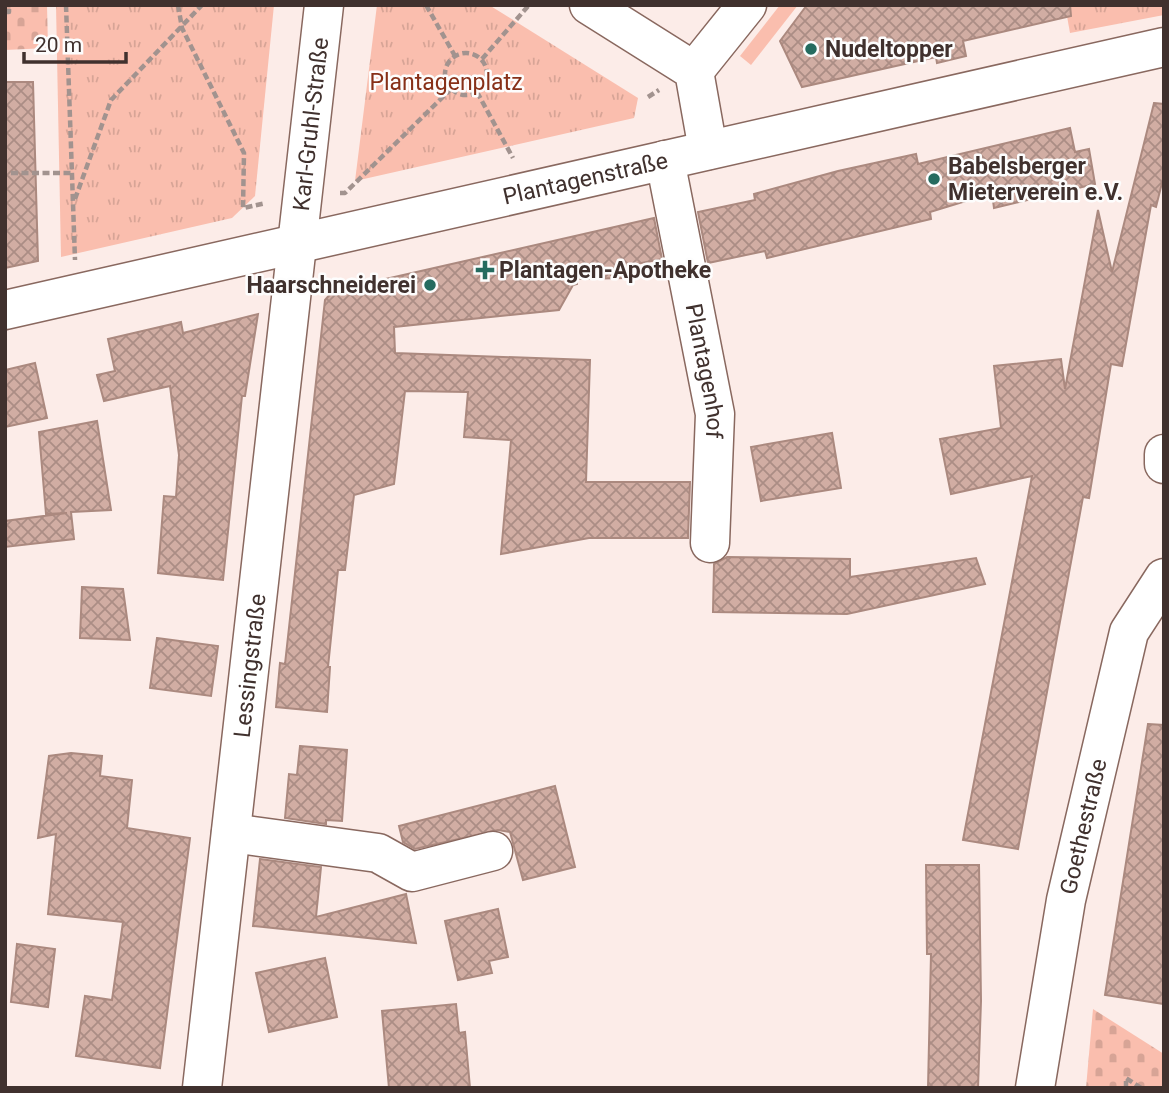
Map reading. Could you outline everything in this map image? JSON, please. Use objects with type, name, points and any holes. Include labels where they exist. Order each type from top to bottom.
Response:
[{"type":"street","name":"Karl-Gruhl-Straße","points":[[298,243],[324,5]]},
{"type":"street","points":[[589,5],[694,71],[708,150]]},
{"type":"street","points":[[694,71],[747,5]]},
{"type":"street","name":"Plantagenstraße","points":[[5,310],[1164,47]]},
{"type":"street","name":"Plantagenhof","points":[[665,160],[715,414],[710,543]]},
{"type":"street","name":"Lessingstraße","points":[[202,1088],[298,243]]},
{"type":"street","points":[[1164,454],[1164,464]]},
{"type":"street","name":"Goethestraße","points":[[1035,1088],[1066,900],[1129,632],[1164,578]]},
{"type":"street","points":[[231,833],[378,853],[412,872],[492,851]]},
{"type":"path","points":[[5,12],[9,12],[9,5]]},
{"type":"path","points":[[66,5],[75,294]]},
{"type":"path","points":[[178,5],[182,28],[244,153],[243,208],[345,192],[451,89]]},
{"type":"path","points":[[73,203],[111,100],[202,5]]},
{"type":"path","points":[[426,5],[455,56]]},
{"type":"path","points":[[482,59],[529,5]]},
{"type":"path","points":[[464,52],[482,59],[488,73],[483,87],[477,92],[468,95],[451,89],[445,78],[446,65],[455,56],[464,52]]},
{"type":"path","points":[[477,92],[529,191]]},
{"type":"path","points":[[11,173],[72,173]]},
{"type":"path","points":[[1126,1088],[1126,1078],[1142,1088]]},
{"type":"green space","points":[[5,5],[47,5],[48,48],[5,50]]},
{"type":"green space","points":[[56,5],[274,5],[255,196],[232,218],[61,257]]},
{"type":"green space","name":"Plantagenplatz","points":[[377,5],[489,5],[638,98],[634,118],[355,181]]},
{"type":"green space","points":[[780,5],[798,5],[751,65],[740,56]]},
{"type":"green space","points":[[1065,5],[1164,5],[1164,15],[1070,33]]},
{"type":"green space","points":[[1093,1009],[1164,1054],[1164,1088],[1086,1088]]},
{"type":"building","points":[[807,5],[1070,5],[1071,16],[963,41],[966,56],[937,63],[936,57],[802,87],[780,41]]},
{"type":"building","points":[[5,82],[33,82],[38,261],[5,268]]},
{"type":"building","points":[[1154,103],[1164,104],[1164,175],[1156,207],[1151,205],[1122,366],[1111,364],[1089,498],[1083,497],[1018,849],[963,840],[1032,476],[951,494],[940,439],[1001,428],[994,366],[1061,359],[1065,389],[1098,210],[1112,272]]},
{"type":"building","points":[[1070,128],[1075,152],[1089,149],[1095,184],[994,208],[992,193],[930,212],[931,219],[767,258],[765,251],[708,263],[698,212],[755,200],[754,194],[838,171],[916,154],[918,164]]},
{"type":"building","points":[[654,218],[662,259],[631,265],[631,268],[625,269],[625,278],[577,279],[577,284],[573,285],[559,310],[394,327],[395,353],[590,360],[586,482],[690,482],[688,538],[589,538],[501,554],[511,440],[464,437],[468,392],[405,391],[394,484],[354,495],[345,570],[338,570],[328,667],[327,712],[276,707],[280,663],[285,664],[325,300],[333,291]]},
{"type":"building","points":[[258,314],[245,396],[242,396],[223,580],[158,573],[164,496],[176,497],[179,455],[170,386],[104,401],[97,375],[115,371],[108,339],[181,322],[183,333]]},
{"type":"building","points":[[35,363],[47,418],[5,427],[5,370]]},
{"type":"building","points":[[97,421],[111,510],[71,512],[74,539],[5,547],[5,521],[67,513],[46,514],[39,432]]},
{"type":"building","points":[[832,433],[841,488],[761,501],[751,447]]},
{"type":"building","points":[[727,557],[850,559],[850,577],[976,558],[985,584],[847,614],[713,612],[714,564]]},
{"type":"building","points":[[82,587],[123,589],[130,640],[80,638]]},
{"type":"building","points":[[157,638],[218,646],[211,696],[150,688]]},
{"type":"building","points":[[1148,724],[1164,725],[1164,1004],[1105,995]]},
{"type":"building","points":[[300,746],[347,750],[342,821],[326,820],[326,824],[285,818],[289,774],[297,775]]},
{"type":"building","points":[[71,753],[102,756],[100,776],[132,780],[127,828],[190,838],[160,1068],[76,1056],[85,996],[112,1000],[123,922],[48,914],[56,834],[38,838],[49,756]]},
{"type":"building","points":[[555,786],[575,867],[523,880],[510,832],[498,830],[415,849],[403,842],[399,826]]},
{"type":"building","points":[[260,859],[321,867],[316,917],[406,894],[416,943],[253,926]]},
{"type":"building","points":[[926,865],[979,865],[981,1001],[978,1088],[928,1088],[931,954],[927,954]]},
{"type":"building","points":[[498,909],[508,957],[489,961],[492,973],[458,980],[445,921]]},
{"type":"building","points":[[17,944],[55,949],[48,1007],[11,1002]]},
{"type":"building","points":[[325,958],[337,1017],[269,1032],[256,973]]},
{"type":"building","points":[[456,1004],[459,1033],[465,1032],[470,1088],[389,1088],[382,1011]]},
{"type":"place","name":"Nudeltopper","points":[[811,49]]},
{"type":"place","name":"Babelsberger Mieterverein e.V.","points":[[934,179]]},
{"type":"place","name":"Plantagen-Apotheke","points":[[485,270]]},
{"type":"place","name":"Haarschneiderei","points":[[430,285]]}]
